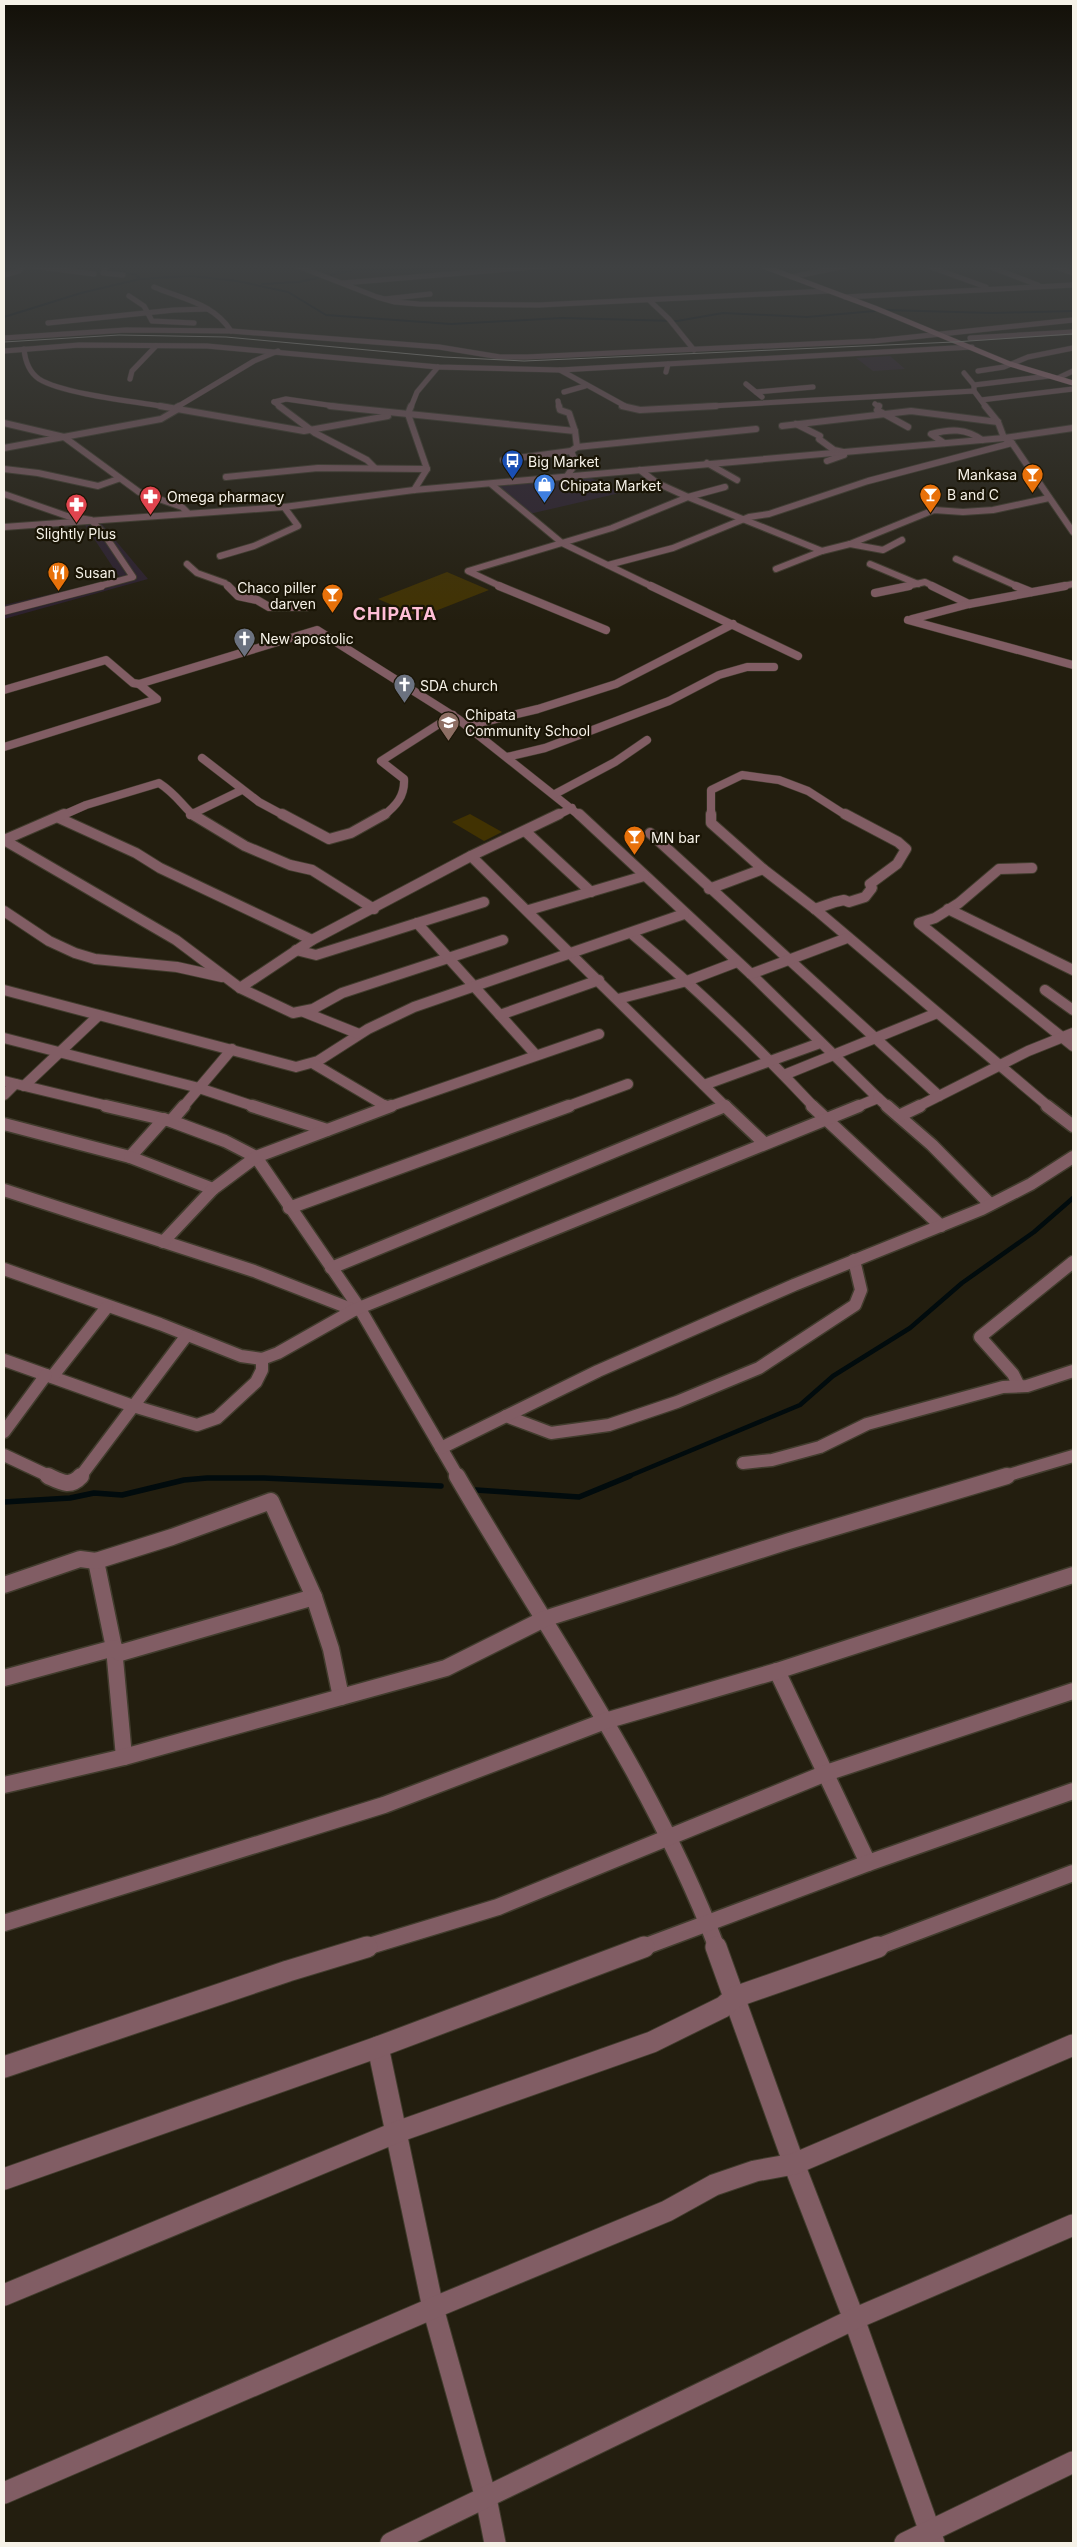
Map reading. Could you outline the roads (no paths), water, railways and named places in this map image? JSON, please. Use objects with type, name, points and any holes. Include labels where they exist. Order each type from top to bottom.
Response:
[{"type":"street","points":[[51,384],[292,430],[312,430],[408,414]]},
{"type":"street","points":[[4,448],[161,418],[216,384]]},
{"type":"street","points":[[423,384],[416,392],[408,414],[427,469]]},
{"type":"street","points":[[582,384],[623,406],[640,410],[765,404],[974,388],[1000,384]]},
{"type":"street","points":[[746,384],[756,392],[765,404]]},
{"type":"street","points":[[971,384],[998,422],[1004,438],[1012,443],[1073,532]]},
{"type":"street","points":[[564,392],[585,386]]},
{"type":"street","points":[[756,392],[813,387]]},
{"type":"street","points":[[981,400],[1073,389]]},
{"type":"street","points":[[374,468],[367,460],[312,430],[274,402],[286,399],[408,414],[446,416],[545,430],[575,431]]},
{"type":"street","points":[[558,401],[560,410],[569,413],[575,431],[574,449],[576,462],[567,476]]},
{"type":"street","points":[[876,404],[880,406],[877,410],[908,427]]},
{"type":"street","points":[[782,426],[885,415],[911,410],[998,422]]},
{"type":"street","points":[[4,423],[64,437],[139,492],[182,507],[188,513]]},
{"type":"street","points":[[796,424],[820,436],[819,439],[834,450],[842,452]]},
{"type":"street","points":[[4,527],[284,507],[414,490],[1004,438],[1073,428]]},
{"type":"street","points":[[503,460],[574,449],[756,429]]},
{"type":"street","points":[[944,443],[931,434],[954,430],[972,432],[982,440]]},
{"type":"street","points":[[608,565],[673,548],[749,517],[775,512],[857,484],[1012,443]]},
{"type":"street","points":[[827,461],[844,455],[842,452]]},
{"type":"street","points":[[707,463],[737,480]]},
{"type":"street","points":[[226,478],[258,471],[296,468],[374,468],[409,472],[427,469]]},
{"type":"street","points":[[4,469],[38,473],[98,486],[118,478]]},
{"type":"street","points":[[414,490],[427,469]]},
{"type":"street","points":[[640,470],[657,482],[688,497],[822,551]]},
{"type":"street","points":[[491,484],[520,511],[562,543],[798,656]]},
{"type":"street","points":[[606,630],[469,573],[468,570],[612,528],[688,497],[725,487]]},
{"type":"street","points":[[4,494],[67,516],[91,520],[104,534],[133,577],[4,612]]},
{"type":"street","points":[[776,569],[822,551],[850,544],[934,510],[963,512],[993,510],[1049,498]]},
{"type":"street","points":[[220,556],[254,546],[298,526],[284,507]]},
{"type":"street","points":[[850,544],[884,552],[891,550],[902,540]]},
{"type":"street","points":[[956,559],[1031,592]]},
{"type":"street","points":[[187,564],[197,573],[225,583],[238,596],[257,600],[269,607],[307,607]]},
{"type":"street","points":[[870,564],[918,584]]},
{"type":"street","points":[[876,593],[930,583],[969,604]]},
{"type":"street","points":[[1073,584],[969,604],[955,610],[908,620],[1073,665]]},
{"type":"street","points":[[467,726],[538,708],[616,684],[733,624]]},
{"type":"street","points":[[4,690],[106,660],[132,683],[139,684],[318,630],[453,715],[572,808],[684,914],[751,974],[878,1098],[932,1145],[990,1204]]},
{"type":"street","points":[[507,757],[545,748],[668,701],[679,693],[736,670],[764,665],[774,667]]},
{"type":"street","points":[[4,747],[157,699],[139,684]]},
{"type":"street","points":[[202,758],[259,802],[313,832],[329,839],[338,838],[374,823],[398,801],[404,791],[406,784],[404,779],[381,761],[453,715]]},
{"type":"street","points":[[555,794],[615,762],[647,740]]},
{"type":"street","points":[[815,910],[835,902],[844,900],[850,902],[865,897],[872,888],[870,884],[897,864],[906,849],[898,842],[828,806],[808,791],[779,780],[742,775],[711,790],[711,824],[1073,1126]]},
{"type":"street","points":[[4,840],[86,805],[155,783],[163,785],[176,794],[178,803],[190,815],[235,841],[289,865],[310,868],[374,909]]},
{"type":"street","points":[[190,815],[242,790]]},
{"type":"street","points":[[240,988],[312,940],[374,909],[471,856],[572,808]]},
{"type":"street","points":[[59,818],[136,852],[160,868],[312,940]]},
{"type":"street","points":[[525,831],[591,892]]},
{"type":"street","points":[[650,833],[686,864],[694,876],[875,1036],[939,1096]]},
{"type":"street","points":[[4,840],[176,940],[240,988],[293,1013],[304,1012],[342,993],[503,940]]},
{"type":"street","points":[[471,856],[529,910],[571,955],[599,980],[764,1143]]},
{"type":"street","points":[[1032,868],[999,869],[968,896],[935,918],[920,922],[920,925],[1073,1046]]},
{"type":"street","points":[[709,889],[763,869]]},
{"type":"street","points":[[529,910],[644,876]]},
{"type":"street","points":[[296,950],[310,956],[316,955],[484,902]]},
{"type":"street","points":[[948,909],[1073,970]]},
{"type":"street","points":[[4,911],[49,941],[75,953],[95,959],[177,967],[227,979]]},
{"type":"street","points":[[4,990],[296,1067],[314,1064],[358,1034],[425,1001],[571,955],[684,914]]},
{"type":"street","points":[[416,923],[475,985],[535,1054]]},
{"type":"street","points":[[632,934],[687,981],[770,1060],[825,1119],[941,1226]]},
{"type":"street","points":[[751,974],[847,938]]},
{"type":"street","points":[[618,1000],[687,981],[737,962]]},
{"type":"street","points":[[500,1015],[599,980]]},
{"type":"street","points":[[1045,990],[1073,1010]]},
{"type":"street","points":[[304,1012],[358,1034]]},
{"type":"street","points":[[784,1075],[875,1036],[937,1013]]},
{"type":"street","points":[[4,1095],[14,1084],[60,1052],[98,1016]]},
{"type":"street","points":[[899,1116],[999,1066],[1073,1033]]},
{"type":"street","points":[[163,1242],[213,1189],[256,1157],[386,1107],[535,1054],[599,1034]]},
{"type":"street","points":[[4,1038],[199,1088],[328,1130]]},
{"type":"street","points":[[704,1085],[820,1043]]},
{"type":"street","points":[[130,1158],[199,1088],[232,1049]]},
{"type":"street","points":[[314,1064],[386,1107]]},
{"type":"street","points":[[14,1084],[167,1120],[225,1141],[256,1157],[289,1208],[332,1268],[606,1721],[668,1838],[707,1923],[794,2164],[854,2319],[933,2537]]},
{"type":"street","points":[[289,1208],[628,1084]]},
{"type":"street","points":[[4,1269],[241,1356],[262,1358],[278,1353],[357,1309],[878,1098]]},
{"type":"street","points":[[332,1268],[496,1198],[596,1160],[725,1106]]},
{"type":"street","points":[[4,1124],[130,1158],[213,1189]]},
{"type":"street","points":[[441,1448],[598,1371],[854,1260],[941,1226],[990,1204],[1031,1184],[1073,1157]]},
{"type":"street","points":[[4,1190],[254,1271],[357,1309]]},
{"type":"street","points":[[506,1416],[551,1433],[609,1425],[677,1402],[759,1368],[855,1305],[861,1290],[854,1260]]},
{"type":"street","points":[[1019,1386],[1013,1374],[980,1337],[1073,1262]]},
{"type":"street","points":[[4,1432],[107,1307]]},
{"type":"street","points":[[4,1455],[65,1484],[74,1483],[187,1335]]},
{"type":"street","points":[[4,1360],[133,1406],[190,1424],[205,1424],[217,1418],[256,1382],[262,1370],[262,1358]]},
{"type":"street","points":[[743,1464],[772,1460],[820,1447],[867,1424],[894,1416],[1003,1387],[1045,1381],[1073,1371]]},
{"type":"street","points":[[4,1785],[124,1757],[446,1668],[544,1619],[789,1541],[1073,1456]]},
{"type":"street","points":[[4,1585],[80,1559],[96,1561],[172,1538],[271,1501],[314,1597],[331,1649],[341,1697]]},
{"type":"street","points":[[96,1561],[114,1648],[124,1757]]},
{"type":"street","points":[[4,1924],[384,1805],[606,1721],[777,1671],[1073,1575]]},
{"type":"street","points":[[114,1648],[120,1653],[314,1597]]},
{"type":"street","points":[[4,1678],[114,1648]]},
{"type":"street","points":[[777,1671],[868,1863]]},
{"type":"street","points":[[4,2068],[288,1971],[498,1907],[826,1773],[1073,1691]]},
{"type":"street","points":[[4,2179],[378,2047],[868,1863],[1073,1790]]},
{"type":"street","points":[[4,2295],[397,2132],[652,2042],[723,2007],[735,1997],[889,1943],[1073,1873]]},
{"type":"street","points":[[4,2493],[433,2308],[667,2211],[714,2185],[755,2171],[794,2164],[1073,2045]]},
{"type":"street","points":[[378,2047],[433,2308],[486,2498],[495,2543]]},
{"type":"street","points":[[391,2543],[854,2319],[1073,2224]]},
{"type":"street","points":[[905,2543],[933,2537],[1073,2462]]},
{"type":"waterway","points":[[627,1477],[800,1405],[833,1376],[910,1328],[962,1283],[1034,1232],[1073,1198]]},
{"type":"waterway","points":[[476,1490],[579,1497],[630,1476]]},
{"type":"waterway","points":[[4,1502],[70,1498],[94,1493],[122,1495],[184,1480],[207,1478],[264,1478],[441,1486]]},
{"type":"place","name":"Big Market","points":[[512,480]]},
{"type":"place","name":"Mankasa","points":[[1033,493]]},
{"type":"place","name":"Chipata Market","points":[[544,504]]},
{"type":"place","name":"B and C","points":[[931,513]]},
{"type":"place","name":"Omega pharmacy","points":[[151,515]]},
{"type":"place","name":"Slightly Plus","points":[[76,524]]},
{"type":"place","name":"Susan","points":[[59,591]]},
{"type":"place","name":"Chaco piller darven","points":[[332,614]]},
{"type":"place","name":"New apostolic","points":[[244,657]]},
{"type":"place","name":"SDA church","points":[[404,704]]},
{"type":"place","name":"Chipata Community School","points":[[449,741]]},
{"type":"place","name":"MN bar","points":[[635,856]]},
{"type":"district","name":"CHIPATA","points":[[395,613]]}]
